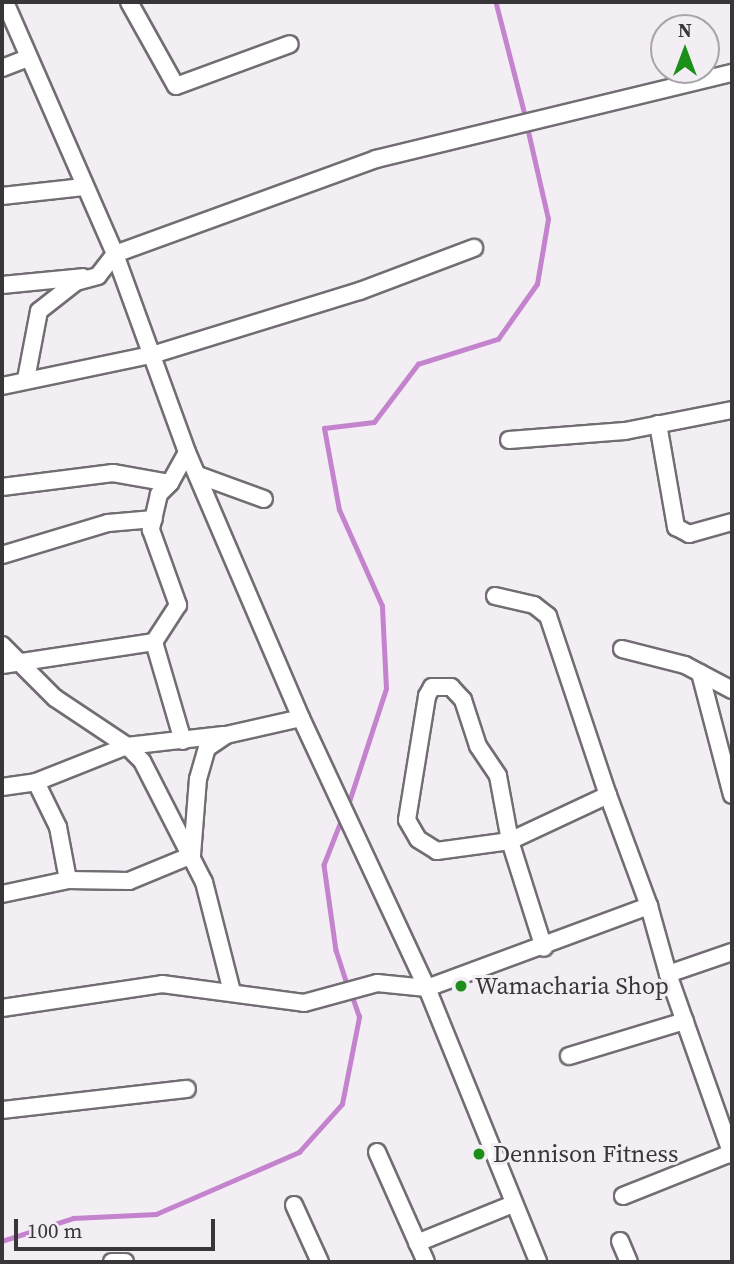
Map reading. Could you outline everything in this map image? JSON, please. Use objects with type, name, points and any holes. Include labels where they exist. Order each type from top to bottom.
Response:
[{"type":"street","points":[[5,2],[25,59],[115,254],[155,354],[187,452],[301,718],[427,988],[538,1262]]},
{"type":"street","points":[[129,2],[176,86],[290,44]]},
{"type":"street","points":[[2,68],[25,59]]},
{"type":"street","points":[[39,312],[76,282],[98,276],[115,254],[376,159],[732,73]]},
{"type":"street","points":[[2,196],[85,187]]},
{"type":"street","points":[[2,386],[155,354],[360,291],[474,248]]},
{"type":"street","points":[[2,285],[98,276]]},
{"type":"street","points":[[26,379],[39,312],[28,282]]},
{"type":"street","points":[[509,440],[658,424],[732,410]]},
{"type":"street","points":[[658,424],[676,527],[689,534],[732,522]]},
{"type":"street","points":[[10,664],[154,642],[178,605],[151,530],[159,494],[170,483],[187,452]]},
{"type":"street","points":[[2,487],[114,473],[170,483]]},
{"type":"street","points":[[198,475],[264,499]]},
{"type":"street","points":[[2,555],[108,523],[154,519]]},
{"type":"street","points":[[495,596],[534,605],[548,615],[607,795],[649,906],[668,974],[732,1154],[623,1196]]},
{"type":"street","points":[[154,642],[183,741]]},
{"type":"street","points":[[2,645],[10,664],[79,717],[127,746],[147,769],[192,855],[232,992]]},
{"type":"street","points":[[622,649],[700,673],[732,691]]},
{"type":"street","points":[[700,673],[732,795]]},
{"type":"street","points":[[544,948],[510,841],[498,776],[478,746],[463,700],[451,687],[432,687],[407,820],[418,839],[437,851],[510,841],[607,795]]},
{"type":"street","points":[[2,788],[36,782],[127,746],[226,735],[301,718]]},
{"type":"street","points":[[192,855],[200,761],[226,735]]},
{"type":"street","points":[[36,782],[58,827],[68,880]]},
{"type":"street","points":[[2,894],[68,880],[129,881],[192,855]]},
{"type":"street","points":[[2,1008],[162,984],[304,1003],[377,983],[427,988],[544,948],[649,906]]},
{"type":"street","points":[[668,974],[732,952]]},
{"type":"street","points":[[569,1056],[685,1021]]},
{"type":"street","points":[[2,1110],[187,1089]]},
{"type":"street","points":[[377,1152],[426,1262]]},
{"type":"street","points":[[417,1243],[513,1204]]},
{"type":"street","points":[[294,1205],[320,1262]]},
{"type":"street","points":[[620,1241],[629,1262]]},
{"type":"street","points":[[112,1262],[125,1262]]},
{"type":"waterway","points":[[496,2],[526,119]]},
{"type":"waterway","points":[[347,808],[386,689],[382,606],[339,510],[324,428],[374,422],[418,364],[498,339],[537,284],[548,219],[527,127]]},
{"type":"waterway","points":[[342,819],[324,865],[336,950],[348,986]]},
{"type":"waterway","points":[[2,1241],[73,1218],[156,1214],[299,1152],[342,1104],[359,1017],[351,994]]},
{"type":"place","name":"Wamacharia Shop","points":[[461,986]]},
{"type":"place","name":"Dennison Fitness","points":[[479,1154]]}]
